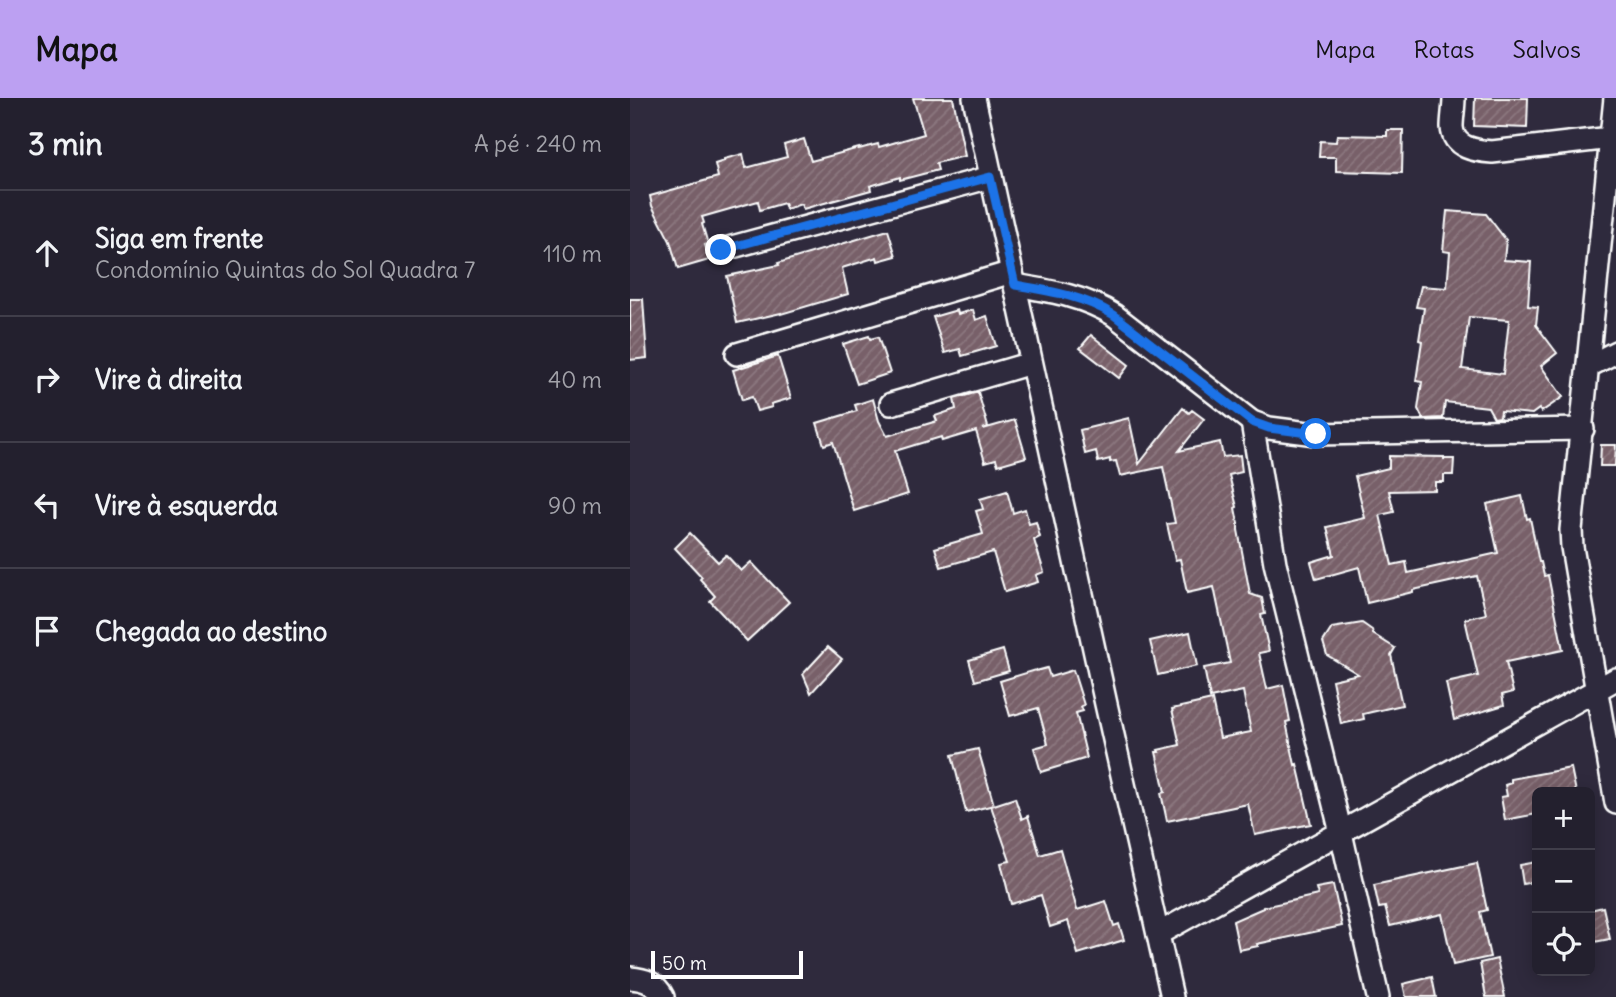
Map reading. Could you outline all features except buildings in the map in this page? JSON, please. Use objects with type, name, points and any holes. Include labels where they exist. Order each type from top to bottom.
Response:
[{"type":"street","points":[[974,98],[1105,704],[1172,997]]},
{"type":"street","points":[[1454,98],[1454,135],[1459,143],[1476,151],[1492,152],[1611,138]]},
{"type":"street","points":[[1615,98],[1571,530],[1616,803]]},
{"type":"street","points":[[721,250],[990,177]]},
{"type":"street","points":[[737,354],[1014,279],[1097,304],[1252,422],[1269,428],[1316,434],[1583,429]]},
{"type":"street","points":[[1589,366],[1616,352]]},
{"type":"street","points":[[891,404],[1031,363]]},
{"type":"street","points":[[1252,422],[1275,563],[1341,832],[1378,997]]},
{"type":"street","points":[[1158,934],[1616,680]]},
{"type":"street","points":[[630,978],[653,984],[663,997]]},
{"type":"route","points":[[721,250],[990,177],[1015,285],[1097,304],[1252,422],[1287,432],[1316,434]]}]
